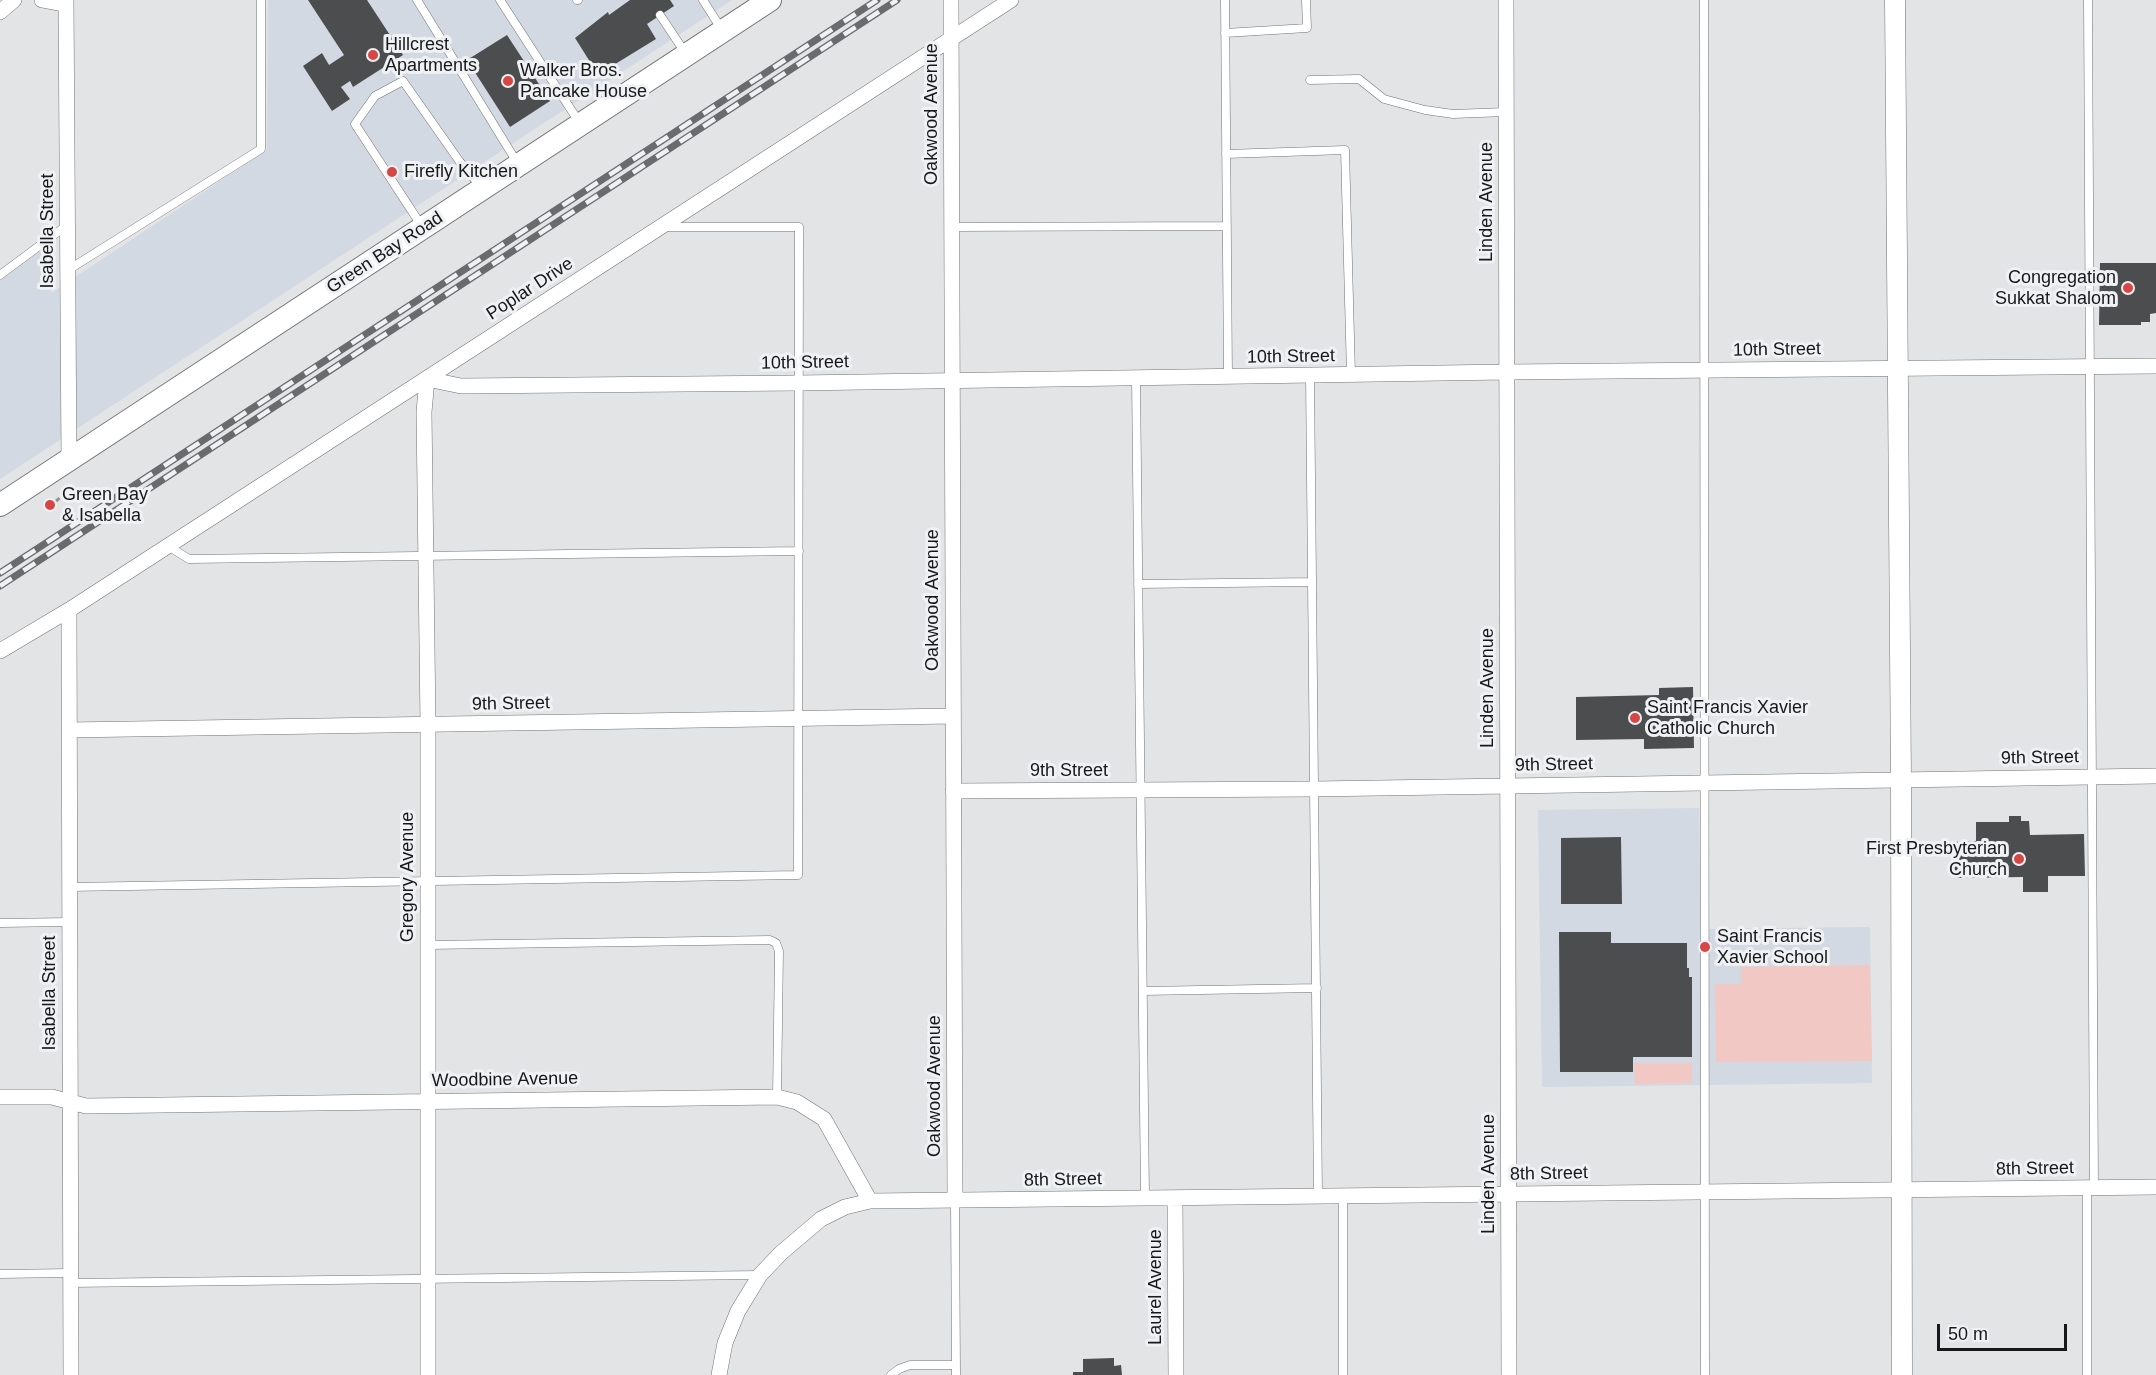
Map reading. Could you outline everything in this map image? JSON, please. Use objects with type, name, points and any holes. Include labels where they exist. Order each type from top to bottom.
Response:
[{"type":"main road","name":"Green Bay Road","points":[[0,505],[770,0]]},
{"type":"street","points":[[0,12],[14,0]]},
{"type":"street","points":[[42,0],[66,4]]},
{"type":"street","name":"Oakwood Avenue","points":[[949,1200],[953,791],[951,0]]},
{"type":"street","name":"Poplar Drive","points":[[0,651],[69,610],[1011,0]]},
{"type":"street","name":"Linden Avenue","points":[[1506,0],[1509,1375]]},
{"type":"street","points":[[1895,0],[1902,1375]]},
{"type":"street","name":"Isabella Street","points":[[66,4],[69,461]]},
{"type":"street","name":"10th Street","points":[[426,379],[460,386],[2156,366]]},
{"type":"street","name":"Gregory Avenue","points":[[426,379],[424,411],[428,725],[429,1375]]},
{"type":"street","name":"Isabella Street","points":[[69,610],[70,1375]]},
{"type":"street","name":"9th Street","points":[[69,730],[953,716]]},
{"type":"street","name":"9th Street","points":[[953,791],[1314,789],[2156,776]]},
{"type":"street","points":[[0,1097],[52,1097],[70,1102]]},
{"type":"street","name":"Woodbine Avenue","points":[[70,1102],[86,1106],[777,1097],[796,1102],[824,1119],[870,1201]]},
{"type":"street","name":"8th Street","points":[[719,1375],[725,1343],[738,1311],[760,1275],[781,1252],[821,1219],[845,1206],[870,1201],[2156,1187]]},
{"type":"street","name":"Laurel Avenue","points":[[1175,1198],[1176,1375]]},
{"type":"lane","points":[[68,270],[261,149],[261,0]]},
{"type":"lane","points":[[417,0],[519,165]]},
{"type":"lane","points":[[500,0],[580,124]]},
{"type":"lane","points":[[703,0],[723,31]]},
{"type":"lane","points":[[1225,0],[1228,377]]},
{"type":"lane","points":[[1225,33],[1306,28],[1306,0]]},
{"type":"lane","points":[[1704,0],[1705,1375]]},
{"type":"lane","points":[[2087,1375],[2092,777],[2088,0]]},
{"type":"lane","points":[[660,15],[687,55]]},
{"type":"lane","points":[[1310,80],[1359,80],[1384,99],[1425,110],[1453,114],[1506,112]]},
{"type":"lane","points":[[423,228],[354,124],[375,96],[403,81],[460,162],[483,189]]},
{"type":"lane","points":[[1226,154],[1346,150],[1351,375]]},
{"type":"lane","points":[[0,276],[68,225]]},
{"type":"lane","points":[[951,227],[1227,226]]},
{"type":"lane","points":[[69,887],[798,875],[799,227],[660,228]]},
{"type":"lane","points":[[1310,376],[1318,1196]]},
{"type":"lane","points":[[1136,378],[1145,1198]]},
{"type":"lane","points":[[168,546],[189,560],[799,551]]},
{"type":"lane","points":[[1138,584],[1312,582]]},
{"type":"lane","points":[[0,922],[70,922]]},
{"type":"lane","points":[[428,945],[770,940],[776,943],[778,951],[777,1097]]},
{"type":"lane","points":[[1143,991],[1317,988]]},
{"type":"lane","points":[[1343,1196],[1343,1375]]},
{"type":"lane","points":[[949,1200],[956,1375]]},
{"type":"lane","points":[[0,1274],[70,1278],[428,1279],[760,1275]]},
{"type":"lane","points":[[891,1375],[910,1365],[956,1365]]},
{"type":"path","points":[[56,501],[71,489]]},
{"type":"shaded area","points":[[268,0],[732,0],[0,479],[0,273],[50,235],[51,293],[267,150]]},
{"type":"shaded area","name":"Saint Francis Xavier School","points":[[1699,808],[1701,929],[1870,927],[1872,1083],[1542,1087],[1538,810]]},
{"type":"shaded area","points":[[1870,965],[1872,1061],[1716,1062],[1715,984],[1741,984],[1741,967]]},
{"type":"shaded area","points":[[1634,1063],[1692,1063],[1692,1083],[1635,1084]]},
{"type":"building","name":"Hillcrest Apartments","points":[[308,0],[367,0],[403,55],[353,87],[350,81],[341,87],[350,99],[332,111],[303,66],[322,53],[329,65],[344,55]]},
{"type":"building","points":[[630,0],[670,0],[674,6],[647,24],[656,39],[599,76],[575,38],[608,12],[609,15]]},
{"type":"building","name":"Walker Bros. Pancake House","points":[[507,35],[550,101],[510,127],[467,60]]},
{"type":"building","name":"Congregation Sukkat Shalom","points":[[2100,263],[2156,263],[2156,313],[2150,314],[2150,322],[2141,322],[2141,325],[2099,325]]},
{"type":"building","name":"Saint Francis Xavier Catholic Church","points":[[1693,687],[1694,748],[1644,749],[1644,739],[1576,740],[1576,697],[1659,695],[1659,688]]},
{"type":"building","name":"First Presbyterian Church","points":[[2009,816],[2021,816],[2021,821],[2029,821],[2030,835],[2084,834],[2085,876],[2048,876],[2048,892],[2023,892],[2023,877],[1954,878],[1954,842],[1976,841],[1976,822],[2009,822]]},
{"type":"building","points":[[1621,837],[1622,904],[1561,904],[1561,838]]},
{"type":"building","points":[[1559,932],[1611,932],[1611,943],[1687,943],[1687,968],[1689,968],[1689,977],[1692,977],[1692,1057],[1633,1057],[1633,1072],[1560,1072]]},
{"type":"building","points":[[1114,1358],[1114,1366],[1121,1365],[1122,1375],[1073,1375],[1073,1372],[1083,1372],[1083,1359]]},
{"type":"railway","points":[[0,573],[877,0]]},
{"type":"railway","points":[[0,586],[897,0]]},
{"type":"place","name":"Hillcrest Apartments","points":[[373,55]]},
{"type":"place","name":"Walker Bros. Pancake House","points":[[508,81]]},
{"type":"place","name":"Firefly Kitchen","points":[[392,172]]},
{"type":"place","name":"Congregation Sukkat Shalom","points":[[2128,288]]},
{"type":"place","name":"Green Bay & Isabella","points":[[50,505]]},
{"type":"place","name":"Saint Francis Xavier Catholic Church","points":[[1635,718]]},
{"type":"place","name":"First Presbyterian Church","points":[[2019,859]]},
{"type":"place","name":"Saint Francis Xavier School","points":[[1705,947]]}]
